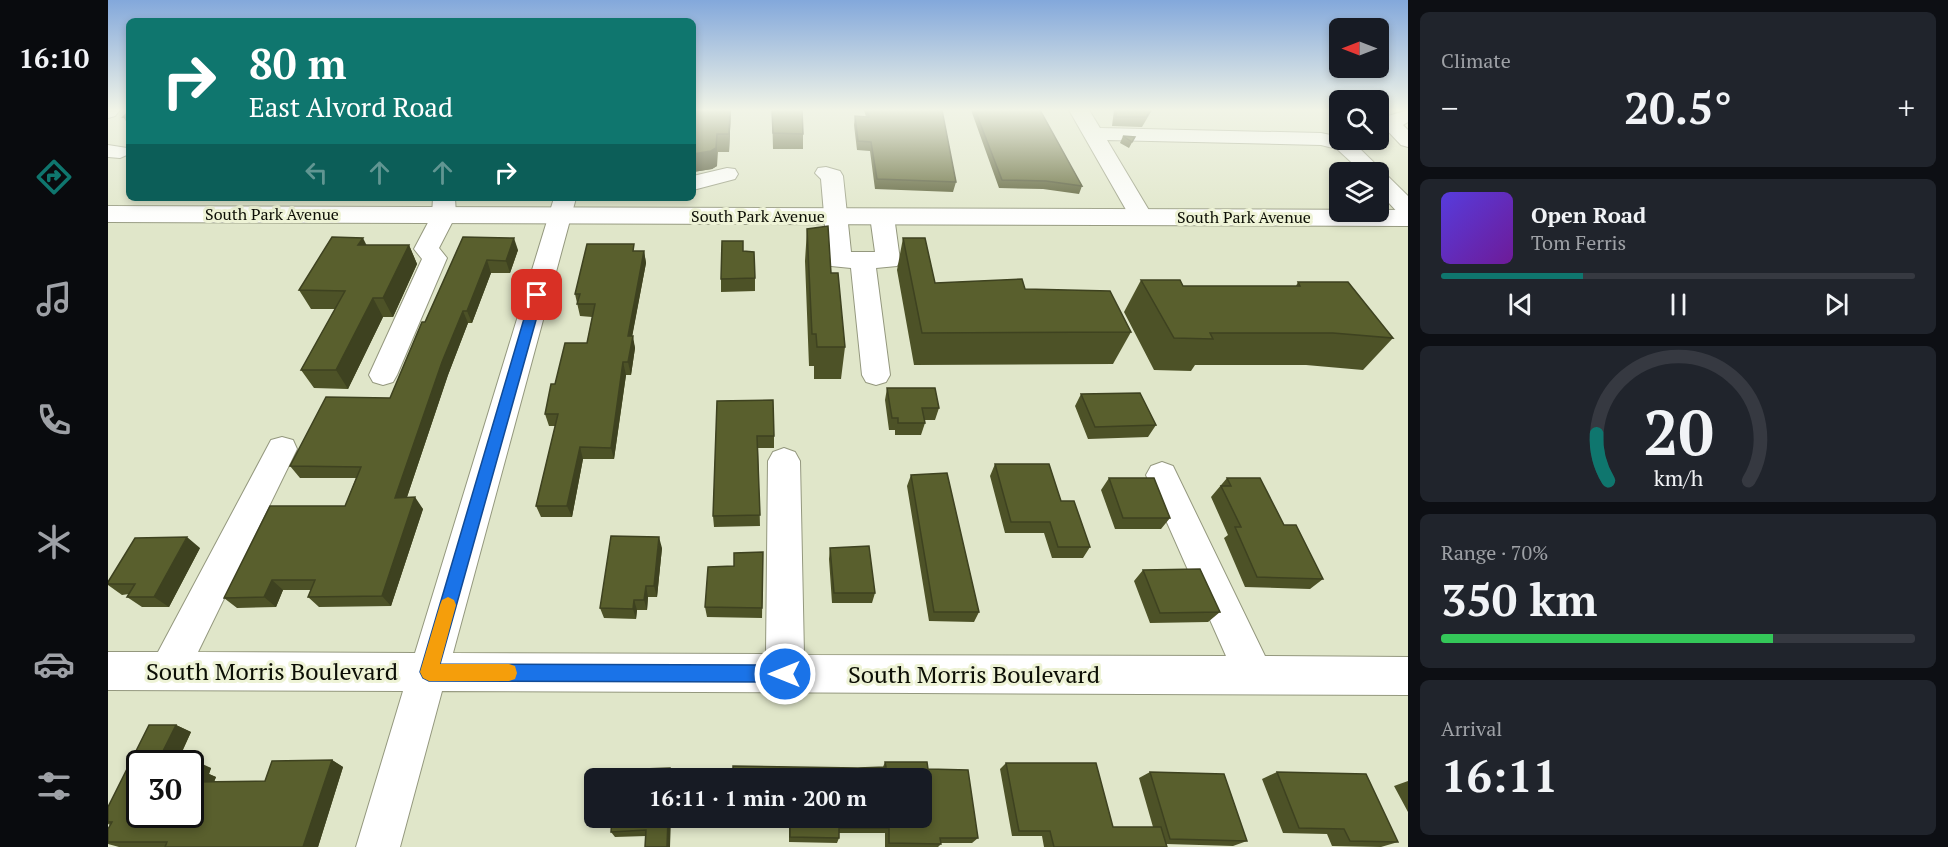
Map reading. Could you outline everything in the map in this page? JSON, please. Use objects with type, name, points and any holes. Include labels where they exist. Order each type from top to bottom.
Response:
[{"type":"main road","name":"South Park Avenue","points":[[108,214],[444,206],[563,207],[837,216],[1408,218]]},
{"type":"street","points":[[1101,150],[1141,217]]},
{"type":"street","points":[[1350,150],[1363,162]]},
{"type":"street","points":[[826,173],[832,176],[840,260],[888,260],[882,216]]},
{"type":"street","points":[[696,182],[727,174]]},
{"type":"street","points":[[1389,189],[1408,210]]},
{"type":"street","points":[[383,375],[435,258],[426,249],[444,206]]},
{"type":"street","points":[[378,847],[563,207]]},
{"type":"street","points":[[863,260],[876,375]]},
{"type":"street","points":[[169,671],[282,449]]},
{"type":"street","points":[[784,461],[785,674]]},
{"type":"street","points":[[1162,475],[1254,675]]},
{"type":"street","name":"South Morris Boulevard","points":[[108,671],[1408,676]]},
{"type":"building","points":[[696,150],[713,150],[696,154]]},
{"type":"building","points":[[872,150],[950,150],[956,182],[877,179]]},
{"type":"building","points":[[990,150],[1062,150],[1082,186],[1046,181],[1002,180]]},
{"type":"building","points":[[828,226],[831,273],[838,273],[845,347],[817,347],[816,334],[812,334],[807,229]]},
{"type":"building","points":[[332,237],[363,238],[358,245],[409,245],[383,298],[373,298],[336,370],[301,370],[345,291],[299,290]]},
{"type":"building","points":[[463,237],[514,238],[506,261],[487,260],[467,311],[463,311],[442,362],[395,498],[415,497],[382,596],[308,597],[315,580],[272,580],[264,597],[224,598],[270,506],[345,506],[361,467],[290,466],[326,397],[390,398],[422,322],[425,322]]},
{"type":"building","points":[[903,238],[925,238],[935,283],[1022,279],[1025,289],[1110,291],[1131,332],[922,333]]},
{"type":"building","points":[[722,241],[743,241],[743,251],[754,252],[755,278],[721,279]]},
{"type":"building","points":[[587,244],[634,244],[633,251],[644,251],[628,336],[633,336],[628,362],[623,362],[611,448],[580,447],[567,506],[536,506],[558,414],[545,414],[551,384],[555,384],[565,343],[587,343],[595,304],[577,304],[580,294],[575,294]]},
{"type":"building","points":[[1141,280],[1180,280],[1183,286],[1300,286],[1298,282],[1348,282],[1393,338],[1333,333],[1210,333],[1213,339],[1174,338]]},
{"type":"building","points":[[887,388],[935,388],[939,408],[922,408],[925,423],[898,423],[898,418],[892,418]]},
{"type":"building","points":[[1140,393],[1156,425],[1095,427],[1081,394]]},
{"type":"building","points":[[773,400],[774,436],[757,436],[760,515],[713,516],[717,401]]},
{"type":"building","points":[[995,464],[1049,464],[1061,501],[1074,501],[1090,547],[1058,547],[1050,522],[1011,522]]},
{"type":"building","points":[[947,473],[979,612],[934,612],[911,475]]},
{"type":"building","points":[[1109,478],[1154,478],[1170,518],[1123,518]]},
{"type":"building","points":[[1227,478],[1260,478],[1284,525],[1296,525],[1323,579],[1257,577],[1235,527],[1241,527],[1221,486],[1231,486]]},
{"type":"building","points":[[611,536],[659,537],[654,586],[646,586],[644,600],[634,600],[633,609],[600,608]]},
{"type":"building","points":[[187,537],[154,597],[127,597],[135,584],[108,584],[135,538]]},
{"type":"building","points":[[869,546],[875,593],[834,593],[830,548]]},
{"type":"building","points":[[763,552],[762,608],[705,607],[708,567],[734,566],[734,553]]},
{"type":"building","points":[[1200,569],[1220,612],[1160,613],[1143,570]]},
{"type":"building","points":[[149,725],[176,725],[164,750],[136,750]]},
{"type":"building","points":[[332,760],[303,847],[165,847],[167,842],[108,842],[108,829],[112,822],[108,822],[108,807],[126,771],[126,828],[204,828],[204,782],[265,781],[272,761]]},
{"type":"building","points":[[885,762],[927,762],[928,768],[858,768],[886,767]]},
{"type":"building","points":[[1006,763],[1096,763],[1113,827],[1161,827],[1167,847],[1054,847],[1050,831],[1019,831]]},
{"type":"building","points":[[733,766],[858,768],[733,768]]},
{"type":"building","points":[[932,769],[968,770],[978,838],[940,838],[941,844],[889,843],[889,828],[932,828]]},
{"type":"building","points":[[1150,772],[1224,774],[1247,841],[1170,839]]},
{"type":"building","points":[[1277,772],[1366,774],[1398,842],[1350,841],[1344,829],[1299,828]]},
{"type":"building","points":[[611,828],[668,828],[667,847],[645,847],[646,830],[611,832]]},
{"type":"building","points":[[790,828],[839,828],[839,838],[790,837]]},
{"type":"slow traffic","points":[[448,605],[429,672],[509,673]]},
{"type":"route","points":[[537,295],[429,672],[785,674]]}]
